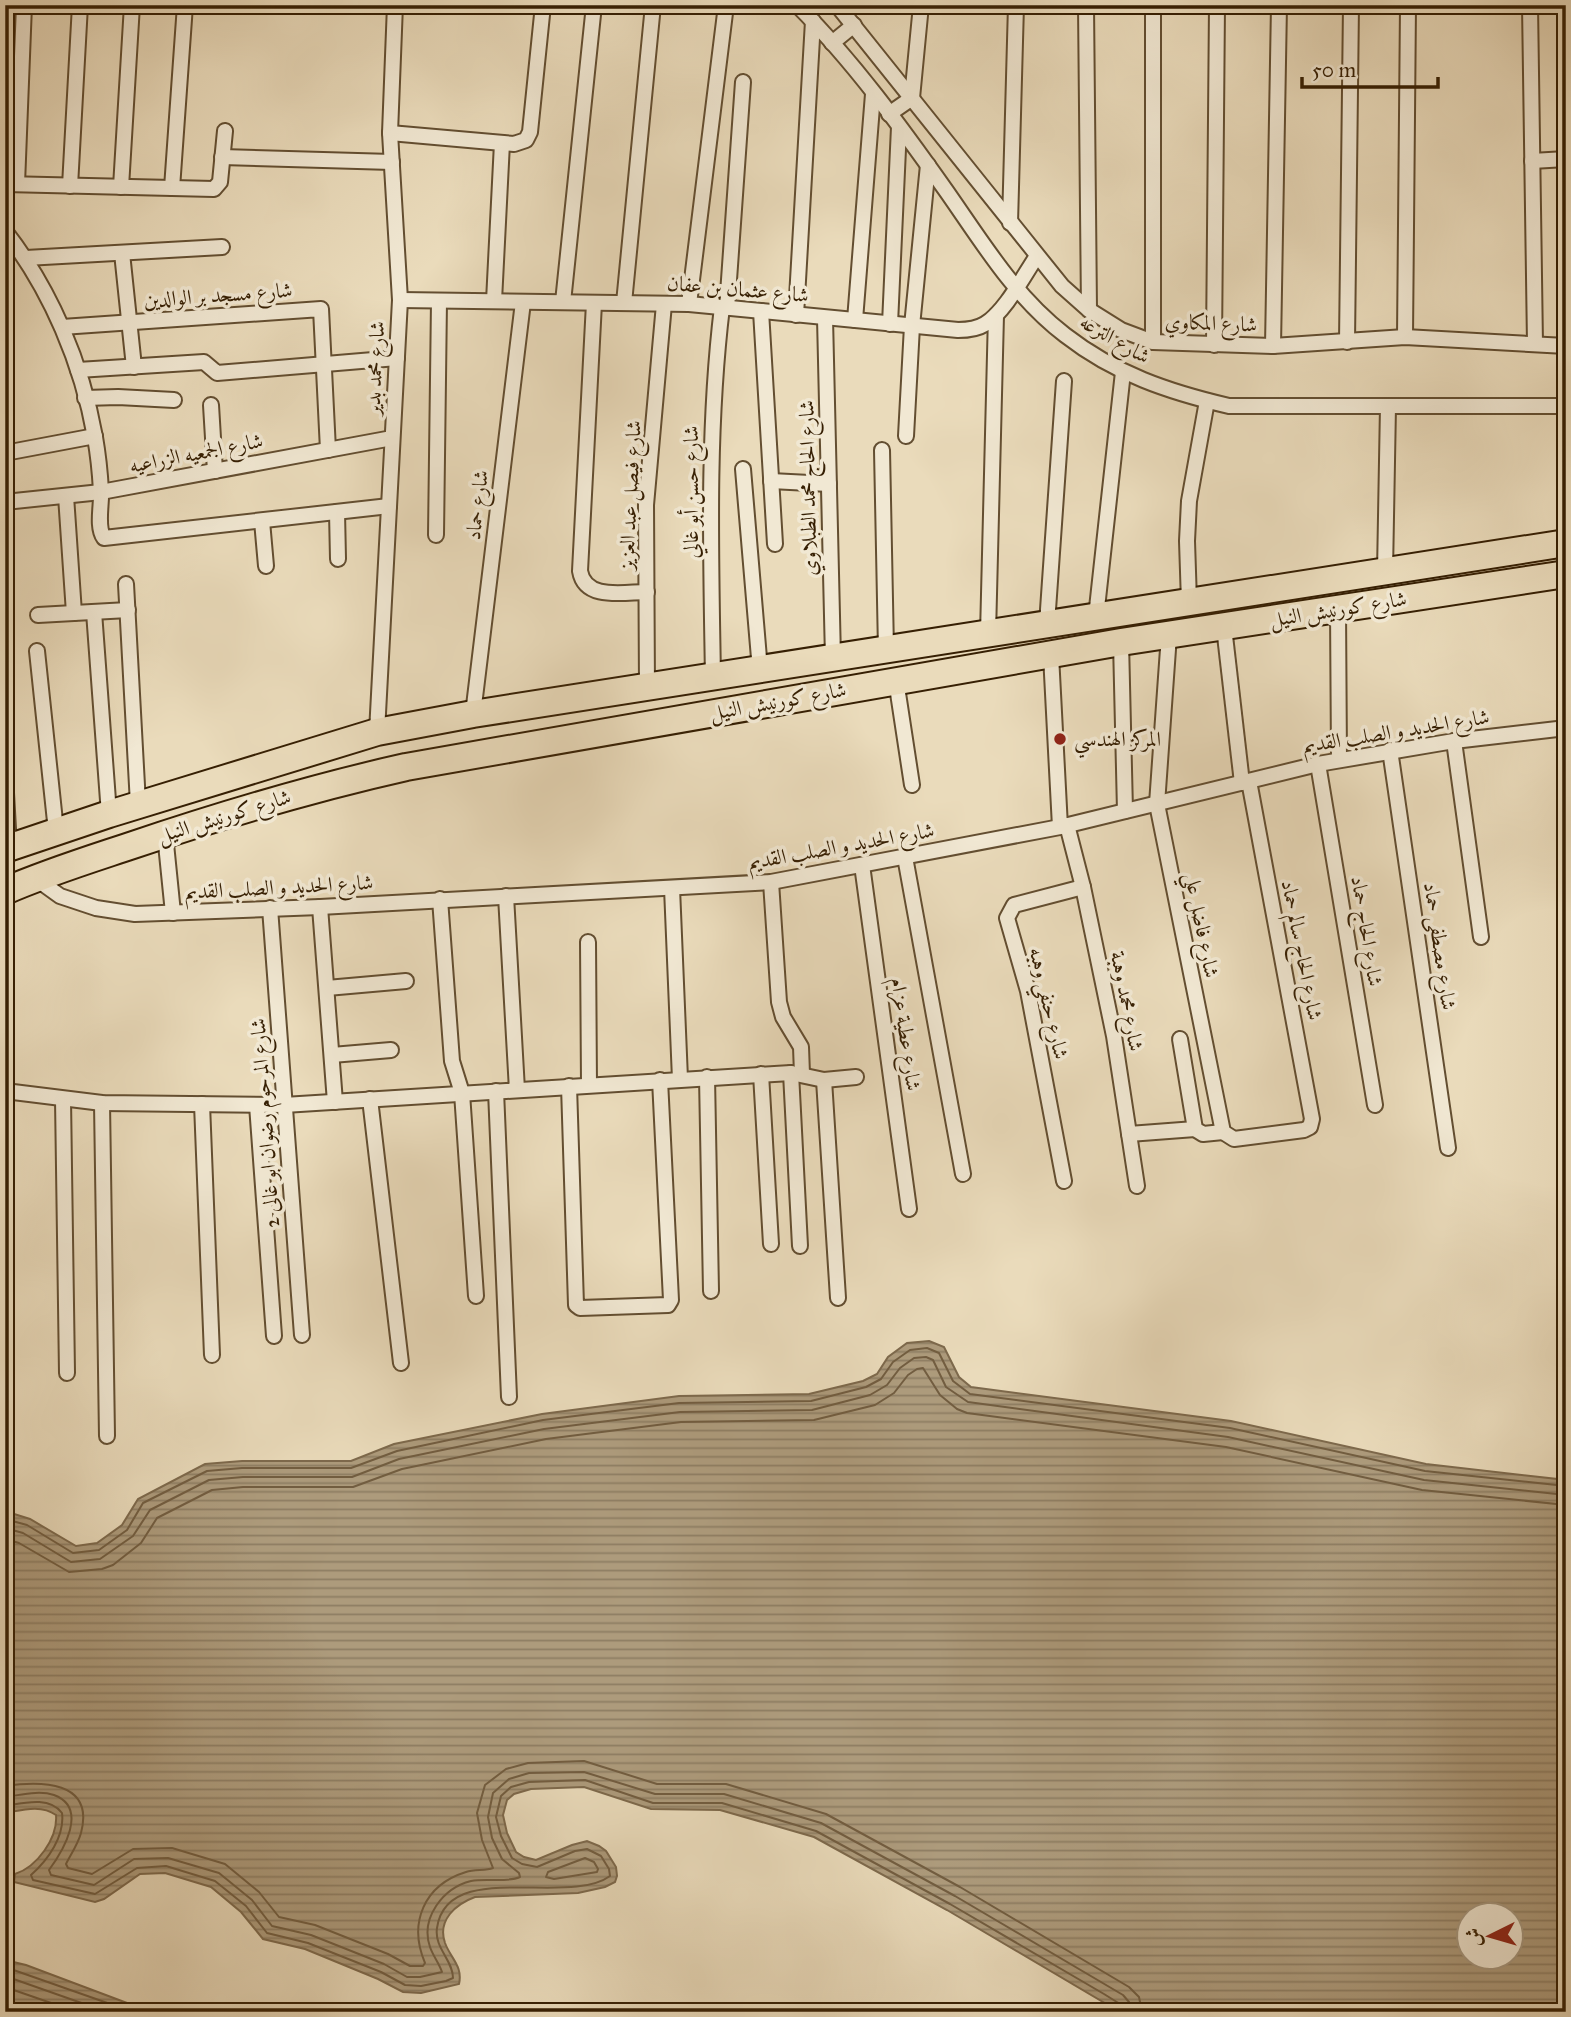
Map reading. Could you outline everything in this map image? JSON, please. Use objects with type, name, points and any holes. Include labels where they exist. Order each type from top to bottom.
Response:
[{"type":"highway","name":"شارع كورنيش النيل","points":[[7,848],[138,804],[377,732],[473,714],[1566,543]]},
{"type":"highway","name":"شارع كورنيش النيل","points":[[5,891],[35,878],[165,834],[319,787],[406,767],[1121,642],[1566,574]]},
{"type":"highway","points":[[908,678],[915,645]]},
{"type":"street","points":[[24,5],[11,184],[217,187],[225,131]]},
{"type":"street","points":[[70,186],[80,5]]},
{"type":"street","points":[[121,187],[132,5]]},
{"type":"street","points":[[172,188],[185,5]]},
{"type":"street","name":"شارع محمد بدير","points":[[377,732],[400,300],[390,133],[396,5]]},
{"type":"street","points":[[390,133],[519,144],[529,136],[543,5]]},
{"type":"street","points":[[563,302],[594,5]]},
{"type":"street","points":[[624,303],[653,5]]},
{"type":"street","points":[[689,304],[726,5]]},
{"type":"street","name":"شارع الترعه","points":[[796,5],[832,43],[889,114],[1014,288],[1064,335],[1123,372],[1175,394],[1229,407],[1566,406]]},
{"type":"street","name":"شارع المكاوي","points":[[838,5],[1062,286],[1089,310],[1121,330],[1153,342],[1214,345],[1273,346],[1405,337],[1566,346]]},
{"type":"street","points":[[889,114],[912,98],[921,5]]},
{"type":"street","points":[[1010,223],[1016,5]]},
{"type":"street","points":[[1086,5],[1089,310]]},
{"type":"street","points":[[1153,5],[1153,342]]},
{"type":"street","points":[[1214,345],[1217,5]]},
{"type":"street","points":[[1273,346],[1279,5]]},
{"type":"street","points":[[1348,342],[1351,5]]},
{"type":"street","points":[[1405,337],[1408,5]]},
{"type":"street","points":[[1530,5],[1535,344]]},
{"type":"street","points":[[796,315],[813,21]]},
{"type":"street","points":[[832,43],[854,25]]},
{"type":"street","name":"شارع حسن أبو غالي","points":[[713,678],[710,449],[712,402],[724,307],[743,82]]},
{"type":"street","points":[[855,320],[873,94]]},
{"type":"street","points":[[890,324],[899,127]]},
{"type":"street","points":[[494,301],[502,143]]},
{"type":"street","points":[[222,157],[392,162]]},
{"type":"street","points":[[1532,161],[1566,159]]},
{"type":"street","points":[[906,436],[912,326],[928,165]]},
{"type":"street","points":[[5,231],[26,258],[62,327],[78,370],[94,436],[101,492],[101,532],[107,539],[389,506]]},
{"type":"street","points":[[26,258],[222,247]]},
{"type":"street","points":[[122,253],[134,367]]},
{"type":"street","points":[[988,634],[996,315],[1037,256]]},
{"type":"street","name":"شارع عثمان بن عفان","points":[[400,300],[689,304],[958,330],[973,329],[986,324],[996,315]]},
{"type":"street","points":[[436,535],[439,300]]},
{"type":"street","name":"شارع حماد","points":[[473,714],[523,302]]},
{"type":"street","points":[[594,303],[580,571],[583,583],[593,590],[646,592]]},
{"type":"street","name":"شارع فيصل عبد العزيز","points":[[647,688],[646,505],[664,304]]},
{"type":"street","name":"شارع مسجد بر الوالدين","points":[[62,327],[318,308],[322,311],[328,450]]},
{"type":"street","points":[[761,311],[775,544]]},
{"type":"street","name":"شارع الحاج محمد الطبلاوي","points":[[825,317],[833,658]]},
{"type":"street","points":[[78,370],[204,362],[217,373],[397,358]]},
{"type":"street","points":[[1096,617],[1123,372]]},
{"type":"street","points":[[1047,624],[1064,381]]},
{"type":"street","points":[[85,398],[174,400]]},
{"type":"street","points":[[1189,603],[1189,500],[1207,401]]},
{"type":"street","points":[[211,405],[215,471]]},
{"type":"street","points":[[1385,572],[1388,406]]},
{"type":"street","points":[[5,453],[94,436]]},
{"type":"street","name":"شارع الجمعيه الزراعيه","points":[[5,502],[101,492],[392,438]]},
{"type":"street","points":[[883,450],[886,650]]},
{"type":"street","points":[[743,469],[760,670]]},
{"type":"street","points":[[771,481],[829,484]]},
{"type":"street","points":[[66,496],[74,613]]},
{"type":"street","points":[[337,512],[338,559]]},
{"type":"street","points":[[262,521],[266,566]]},
{"type":"street","points":[[126,584],[138,804]]},
{"type":"street","points":[[38,615],[128,610]]},
{"type":"street","points":[[1338,610],[1339,760]]},
{"type":"street","points":[[94,612],[108,814]]},
{"type":"street","name":"شارع الحاج سالم حماد","points":[[1223,1132],[1234,1139],[1304,1130],[1310,1127],[1311,1112],[1245,782],[1224,626]]},
{"type":"street","name":"شارع فاضل علي","points":[[1169,635],[1157,804],[1223,1132]]},
{"type":"street","points":[[1121,642],[1125,811]]},
{"type":"street","points":[[37,651],[56,831]]},
{"type":"street","name":"شارع محمد وهبة","points":[[1051,655],[1063,826],[1083,887],[1114,1036],[1137,1186]]},
{"type":"street","points":[[908,678],[912,785]]},
{"type":"street","name":"شارع الحديد و الصلب القديم","points":[[35,878],[60,895],[96,908],[135,914],[771,882],[1063,826],[1318,764],[1391,750],[1566,728]]},
{"type":"street","points":[[1454,741],[1481,937]]},
{"type":"street","name":"شارع مصطفى حماد","points":[[1391,750],[1448,1148]]},
{"type":"street","name":"شارع الحاج حماد","points":[[1318,764],[1375,1105]]},
{"type":"street","points":[[5,775],[7,848]]},
{"type":"street","points":[[165,834],[173,913]]},
{"type":"street","points":[[905,857],[963,1174]]},
{"type":"street","name":"شارع عطية عزام","points":[[862,865],[909,1209]]},
{"type":"street","points":[[771,882],[779,1002],[783,1017],[801,1047],[797,1073],[800,1246]]},
{"type":"street","name":"شارع حنفي وهبه","points":[[1064,1181],[1028,991],[1007,918],[1014,905],[1083,887]]},
{"type":"street","points":[[672,888],[680,1079]]},
{"type":"street","points":[[506,896],[517,1090]]},
{"type":"street","points":[[440,899],[452,1061],[462,1093],[476,1296]]},
{"type":"street","points":[[320,906],[335,1102]]},
{"type":"street","name":"شارع المرحوم رضوان ابو غالى 2","points":[[270,908],[302,1335]]},
{"type":"street","points":[[588,942],[589,1085]]},
{"type":"street","points":[[327,988],[406,981]]},
{"type":"street","points":[[1180,1039],[1195,1129]]},
{"type":"street","points":[[332,1055],[391,1050]]},
{"type":"street","points":[[5,1091],[102,1102],[285,1105],[761,1074],[797,1073],[824,1080],[856,1077]]},
{"type":"street","points":[[761,1074],[771,1244]]},
{"type":"street","points":[[707,1077],[711,1291]]},
{"type":"street","points":[[569,1086],[576,1305],[580,1308],[668,1305],[671,1300],[660,1080]]},
{"type":"street","points":[[824,1080],[838,1298]]},
{"type":"street","points":[[496,1091],[509,1397]]},
{"type":"street","points":[[63,1098],[67,1373]]},
{"type":"street","points":[[370,1099],[401,1363]]},
{"type":"street","points":[[102,1102],[107,1436]]},
{"type":"street","points":[[202,1104],[212,1355]]},
{"type":"street","points":[[257,1105],[274,1336]]},
{"type":"street","points":[[1129,1134],[1195,1129],[1203,1135],[1223,1132]]},
{"type":"water","points":[[929,1341],[944,1347],[959,1377],[971,1387],[1231,1421],[1426,1464],[1566,1480],[1566,2012],[1120,2012],[947,1910],[814,1837],[720,1810],[651,1809],[584,1787],[531,1789],[514,1794],[507,1800],[503,1815],[507,1833],[516,1852],[536,1860],[587,1841],[599,1846],[606,1851],[616,1867],[615,1882],[578,1893],[475,1897],[461,1904],[446,1920],[443,1935],[447,1949],[458,1967],[459,1984],[421,1993],[403,1992],[305,1949],[263,1939],[241,1912],[211,1887],[165,1873],[140,1874],[104,1899],[95,1902],[14,1882],[15,1874],[31,1865],[50,1842],[56,1815],[38,1809],[5,1813],[5,1511],[30,1519],[76,1546],[97,1543],[122,1525],[138,1499],[205,1464],[242,1461],[351,1461],[394,1444],[542,1414],[679,1396],[809,1394],[863,1381],[877,1374],[888,1357],[907,1343]]},
{"type":"water","points":[[5,1960],[26,1965],[151,2012],[5,2012]]},
{"type":"place","name":"المركز الهندسي","points":[[1060,739]]}]
